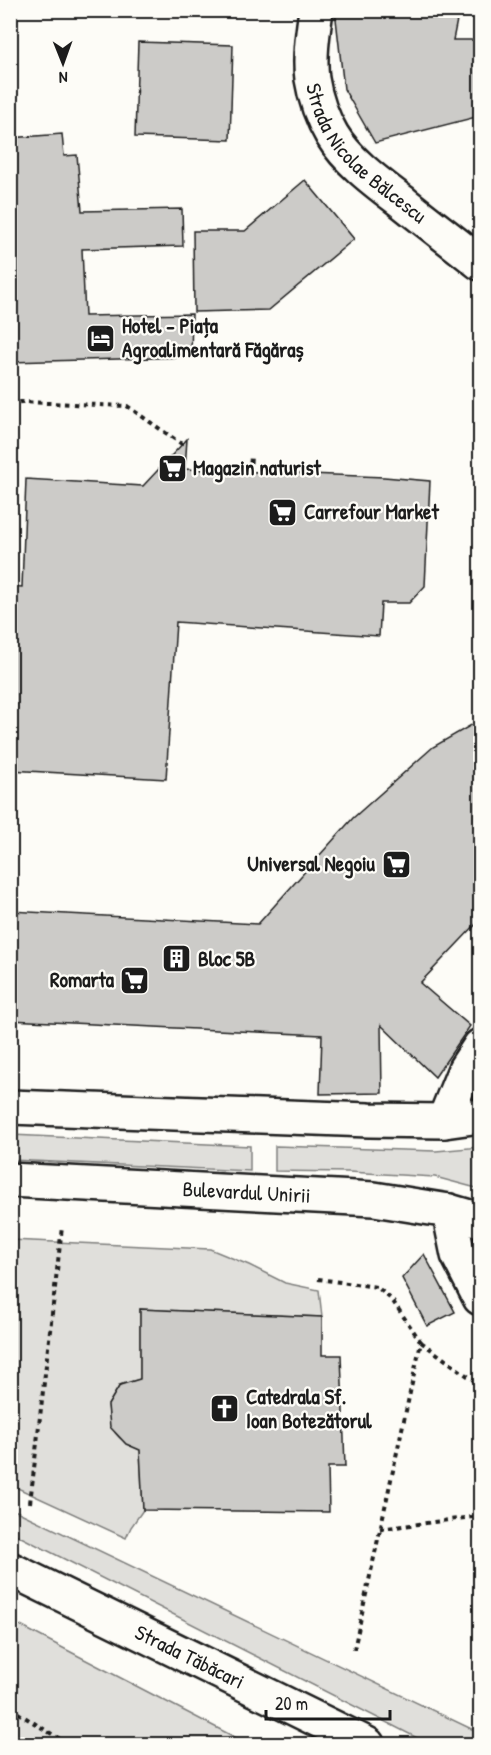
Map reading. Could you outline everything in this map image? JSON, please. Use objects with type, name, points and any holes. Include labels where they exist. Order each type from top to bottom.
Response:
[{"type":"main road","name":"Strada Nicolae Bălcescu","points":[[316,10],[311,58],[312,78],[322,117],[333,136],[349,156],[375,180],[480,263]]},
{"type":"main road","points":[[444,1121],[465,1069],[480,1046]]},
{"type":"main road","points":[[10,1107],[444,1121],[480,1116]]},
{"type":"main road","name":"Bulevardul Unirii","points":[[10,1180],[374,1199],[449,1211],[480,1220]]},
{"type":"main road","points":[[449,1211],[458,1255],[480,1298]]},
{"type":"main road","name":"Strada Tăbăcari","points":[[10,1569],[367,1744]]},
{"type":"path","points":[[10,403],[127,406],[186,447]]},
{"type":"path","points":[[250,472],[251,455]]},
{"type":"path","points":[[30,1503],[62,1227]]},
{"type":"path","points":[[318,1279],[377,1287],[392,1300],[421,1342],[480,1385]]},
{"type":"path","points":[[353,1654],[421,1342]]},
{"type":"path","points":[[380,1529],[480,1516]]},
{"type":"path","points":[[10,1708],[68,1744]]},
{"type":"shaded area","points":[[11,1135],[250,1146],[250,1171],[11,1160]]},
{"type":"shaded area","points":[[275,1146],[436,1151],[480,1147],[480,1189],[435,1177],[275,1171]]},
{"type":"shaded area","points":[[10,1240],[210,1249],[285,1283],[319,1290],[322,1317],[140,1309],[140,1379],[120,1385],[108,1405],[115,1433],[124,1442],[140,1450],[143,1510],[126,1538],[11,1485]]},
{"type":"shaded area","points":[[10,1508],[480,1733],[480,1744],[429,1744],[11,1532]]},
{"type":"shaded area","points":[[11,1621],[248,1744],[11,1744]]},
{"type":"building","points":[[335,10],[459,10],[453,40],[480,40],[480,116],[375,143],[344,89]]},
{"type":"building","points":[[138,42],[233,45],[230,140],[135,137]]},
{"type":"building","points":[[62,134],[64,156],[77,155],[82,211],[182,209],[183,246],[82,249],[85,316],[192,314],[191,357],[10,362],[10,258],[16,258],[10,198],[10,138]]},
{"type":"building","points":[[305,180],[354,239],[269,310],[194,312],[193,231],[245,231]]},
{"type":"building","points":[[187,439],[185,469],[430,481],[425,586],[409,603],[381,603],[379,636],[176,622],[166,779],[10,770],[10,586],[22,587],[26,479],[143,486]]},
{"type":"building","points":[[480,720],[480,920],[420,983],[470,1026],[435,1077],[381,1025],[382,1093],[320,1094],[322,1035],[10,1020],[10,911],[258,924],[353,818],[433,747]]},
{"type":"building","points":[[424,1254],[455,1312],[427,1326],[402,1278]]},
{"type":"building","name":"Catedrala Sf. Ioan Botezătorul","points":[[140,1309],[322,1317],[322,1355],[341,1355],[345,1467],[328,1467],[329,1512],[143,1510],[140,1450],[126,1444],[110,1427],[108,1405],[120,1385],[140,1379]]},
{"type":"place","name":"Hotel - Piața Agroalimentară Făgăraș","points":[[101,338]]},
{"type":"place","name":"Magazin naturist","points":[[172,468]]},
{"type":"place","name":"Carrefour Market","points":[[283,512]]},
{"type":"place","name":"Universal Negoiu","points":[[396,864]]},
{"type":"place","name":"Bloc 5B","points":[[177,959]]},
{"type":"place","name":"Romarta","points":[[135,980]]},
{"type":"place","name":"Catedrala Sf. Ioan Botezătorul","points":[[225,1409]]}]
